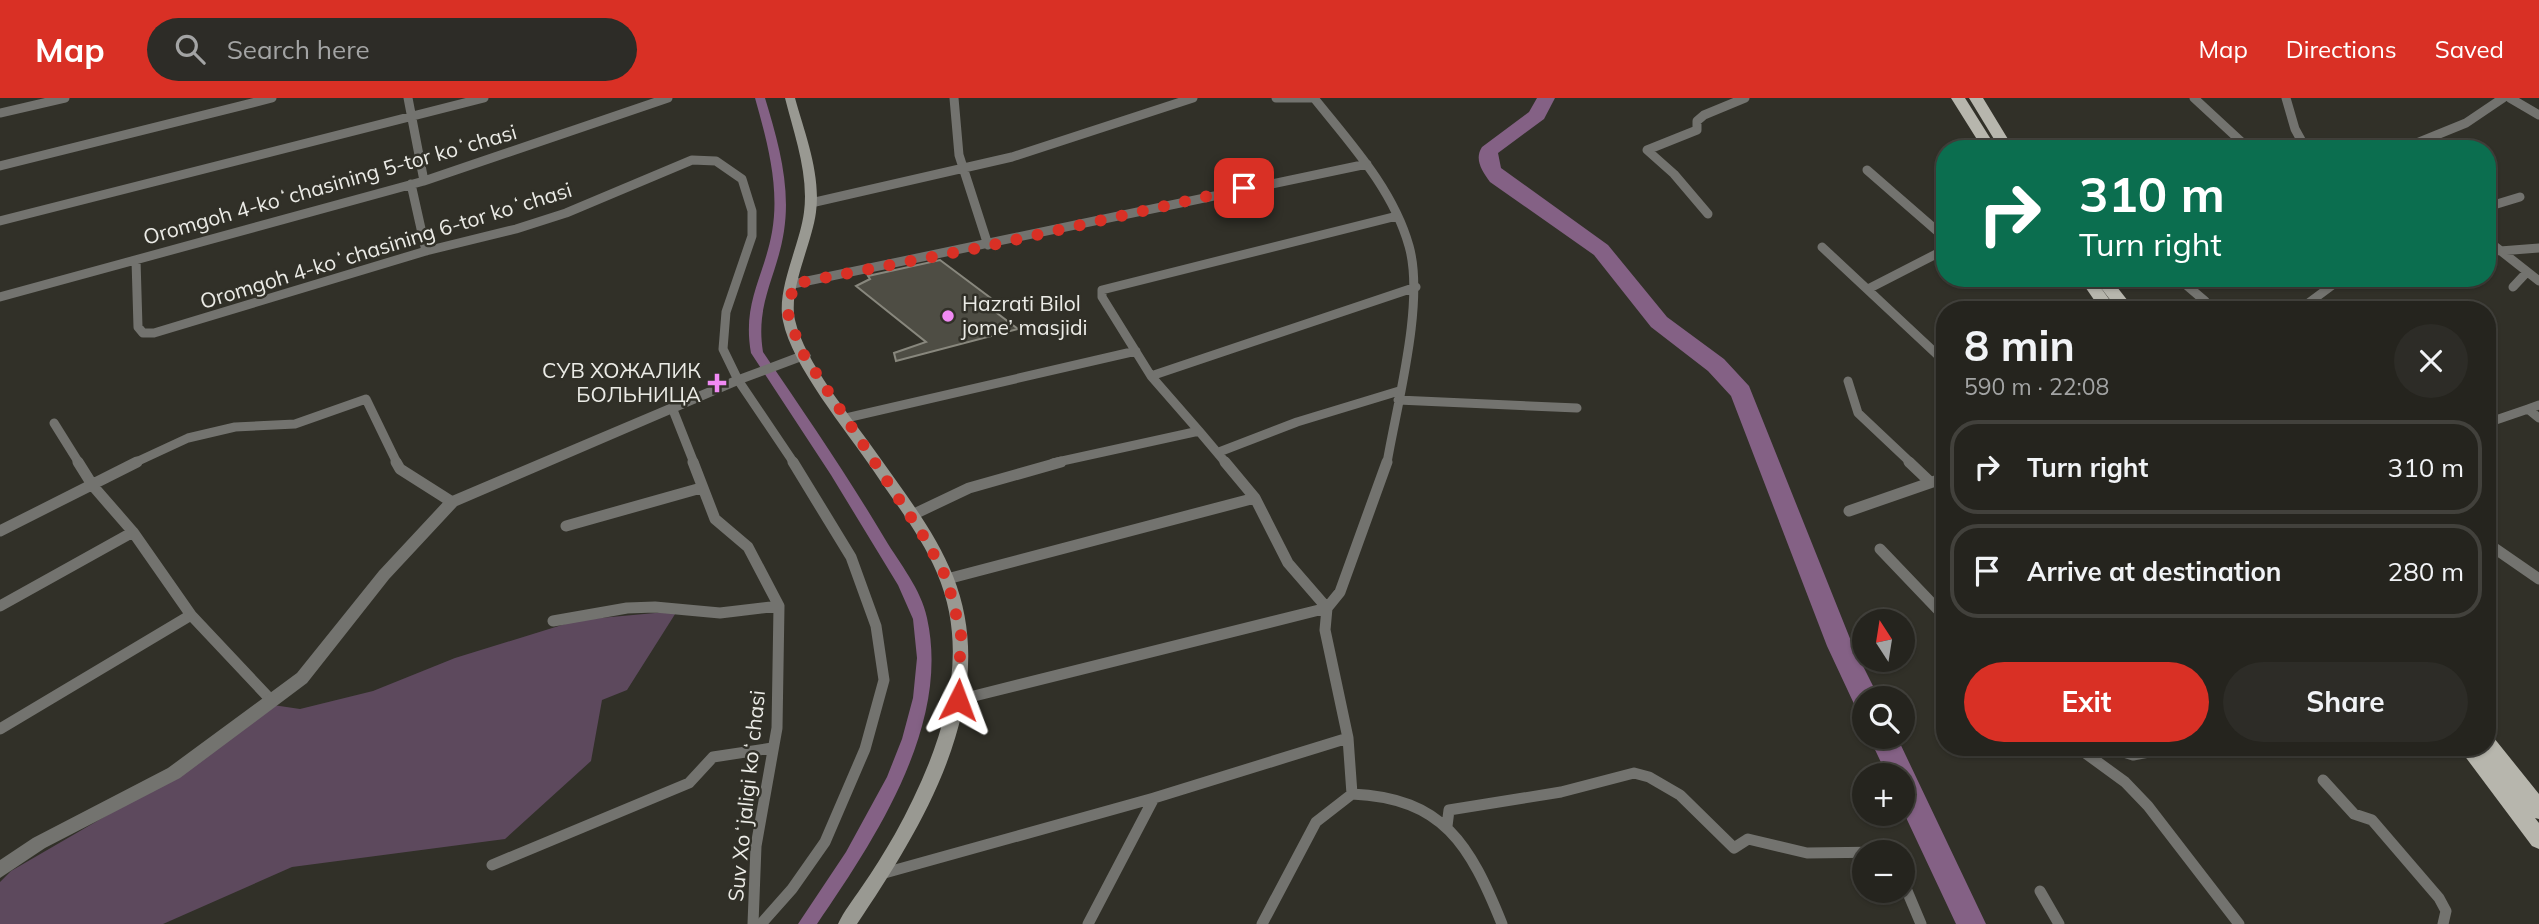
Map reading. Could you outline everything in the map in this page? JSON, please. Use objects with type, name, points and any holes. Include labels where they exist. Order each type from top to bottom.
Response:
[{"type":"main road","points":[[790,98],[806,153],[811,202],[788,318],[799,357],[846,418],[910,516],[947,579],[961,634],[958,700],[933,776],[881,874],[847,924]]},
{"type":"main road","points":[[1958,98],[1984,140]]},
{"type":"main road","points":[[1976,98],[2002,140]]},
{"type":"main road","points":[[2109,287],[2120,301]]},
{"type":"main road","points":[[2496,755],[2539,810]]},
{"type":"main road","points":[[2475,756],[2539,839]]},
{"type":"street","points":[[0,113],[65,98]]},
{"type":"street","points":[[0,166],[272,98]]},
{"type":"street","points":[[408,98],[424,181]]},
{"type":"street","points":[[0,221],[484,98]]},
{"type":"street","name":"Oromgoh 4-koʻchasining 5-tor koʻchasi","points":[[0,297],[424,181],[668,98]]},
{"type":"street","points":[[954,98],[962,169],[988,246]]},
{"type":"street","points":[[811,202],[1023,153],[1193,98]]},
{"type":"street","points":[[1276,98],[1314,98],[1387,191],[1413,255],[1416,287],[1386,469],[1339,592],[1327,608],[1325,630],[1348,738],[1352,794]]},
{"type":"street","points":[[1708,215],[1674,174],[1647,150],[1697,130],[1697,121],[1704,115],[1745,98]]},
{"type":"street","points":[[2194,98],[2240,140]]},
{"type":"street","points":[[2286,98],[2301,140]]},
{"type":"street","points":[[2425,140],[2466,124],[2503,98]]},
{"type":"street","points":[[2510,98],[2539,116]]},
{"type":"street","name":"Oromgoh 4-koʻchasining 6-tor koʻchasi","points":[[135,260],[138,327],[143,334],[174,328],[426,251],[516,229],[566,213],[692,160],[716,161],[742,179],[752,211],[752,236],[726,312],[723,349],[851,557],[876,626],[884,680],[865,749],[825,842],[792,889],[761,924]]},
{"type":"street","points":[[793,284],[988,246],[1220,192],[1367,164]]},
{"type":"street","points":[[1867,170],[1936,230]]},
{"type":"street","points":[[411,184],[426,251]]},
{"type":"street","points":[[2496,204],[2520,197]]},
{"type":"street","points":[[1327,608],[1288,563],[1255,498],[1219,452],[1151,376],[1102,298],[1102,290],[1397,216]]},
{"type":"street","points":[[1822,247],[1936,353]]},
{"type":"street","points":[[2496,248],[2539,281]]},
{"type":"street","points":[[2500,251],[2539,248]]},
{"type":"street","points":[[1868,289],[1936,254]]},
{"type":"street","points":[[2513,287],[2526,272]]},
{"type":"street","points":[[1151,376],[1416,287]]},
{"type":"street","points":[[2188,287],[2204,301]]},
{"type":"street","points":[[2311,301],[2330,287]]},
{"type":"street","points":[[846,418],[1136,351]]},
{"type":"street","points":[[0,870],[39,843],[174,773],[302,678],[384,575],[452,502],[799,357]]},
{"type":"street","points":[[1848,381],[1858,413],[1929,481]]},
{"type":"street","points":[[1219,452],[1297,422],[1399,396],[1577,408]]},
{"type":"street","points":[[0,531],[188,438],[235,427],[295,424],[366,399],[400,470],[452,502]]},
{"type":"street","points":[[2496,420],[2534,407],[2539,418]]},
{"type":"street","name":"Suv Xoʻjaligi koʻchasi","points":[[673,410],[715,519],[748,547],[779,606],[778,728],[772,748],[757,846],[753,924]]},
{"type":"street","points":[[54,423],[93,486],[133,532],[191,615],[271,700]]},
{"type":"street","points":[[910,516],[969,488],[1032,469],[1199,431]]},
{"type":"street","points":[[1849,511],[1936,480]]},
{"type":"street","points":[[566,526],[701,488]]},
{"type":"street","points":[[947,579],[1255,498]]},
{"type":"street","points":[[0,607],[133,532]]},
{"type":"street","points":[[1880,549],[1936,608]]},
{"type":"street","points":[[2496,549],[2539,579]]},
{"type":"street","points":[[553,621],[627,608],[655,607],[720,613],[779,606]]},
{"type":"street","points":[[958,700],[1327,608]]},
{"type":"street","points":[[0,729],[191,615]]},
{"type":"street","points":[[881,874],[1154,798],[1348,738]]},
{"type":"street","points":[[492,865],[689,783],[713,757],[772,748]]},
{"type":"street","points":[[2089,756],[2125,782],[2148,806],[2239,924]]},
{"type":"street","points":[[1447,826],[1449,810],[1561,792],[1634,773],[1648,777],[1680,795],[1734,848],[1748,839],[1807,853],[1852,852]]},
{"type":"street","points":[[2323,780],[2354,814],[2372,820],[2438,898],[2446,909],[2447,916],[2443,924]]},
{"type":"street","points":[[1262,924],[1316,822],[1352,794],[1375,792],[1394,796],[1447,826],[1472,856],[1502,924]]},
{"type":"street","points":[[1088,924],[1154,798]]},
{"type":"street","points":[[2040,891],[2059,924]]},
{"type":"street","points":[[1913,903],[1922,924]]},
{"type":"shaded area","points":[[677,611],[627,690],[602,700],[591,761],[505,839],[292,867],[163,924],[0,924],[0,882],[11,871],[173,777],[273,705],[300,709],[373,691],[455,658],[578,620]]},
{"type":"building","name":"Hazrati Bilol jome’ masjidi","points":[[940,260],[992,299],[985,304],[1018,329],[896,361],[894,353],[926,342],[856,286],[870,279],[868,276]]},
{"type":"waterway","points":[[760,98],[779,181],[780,215],[774,248],[756,306],[754,336],[757,353],[836,471],[904,580],[920,619],[925,658],[921,698],[910,739],[894,780],[852,857],[807,924]]},
{"type":"waterway","points":[[1546,98],[1537,115],[1489,151],[1491,168],[1497,177],[1601,250],[1659,322],[1716,365],[1741,392],[1840,646],[1859,686]]},
{"type":"waterway","points":[[1889,749],[1895,763]]},
{"type":"waterway","points":[[1915,806],[1971,924]]},
{"type":"place","name":"Hazrati Bilol jome’ masjidi","points":[[948,316]]},
{"type":"place","name":"СУВ ХОЖАЛИК БОЛЬНИЦА","points":[[717,383]]},
{"type":"route","points":[[958,700],[961,634],[947,579],[926,540],[804,355],[788,318],[793,284],[988,246],[1244,188]]}]
